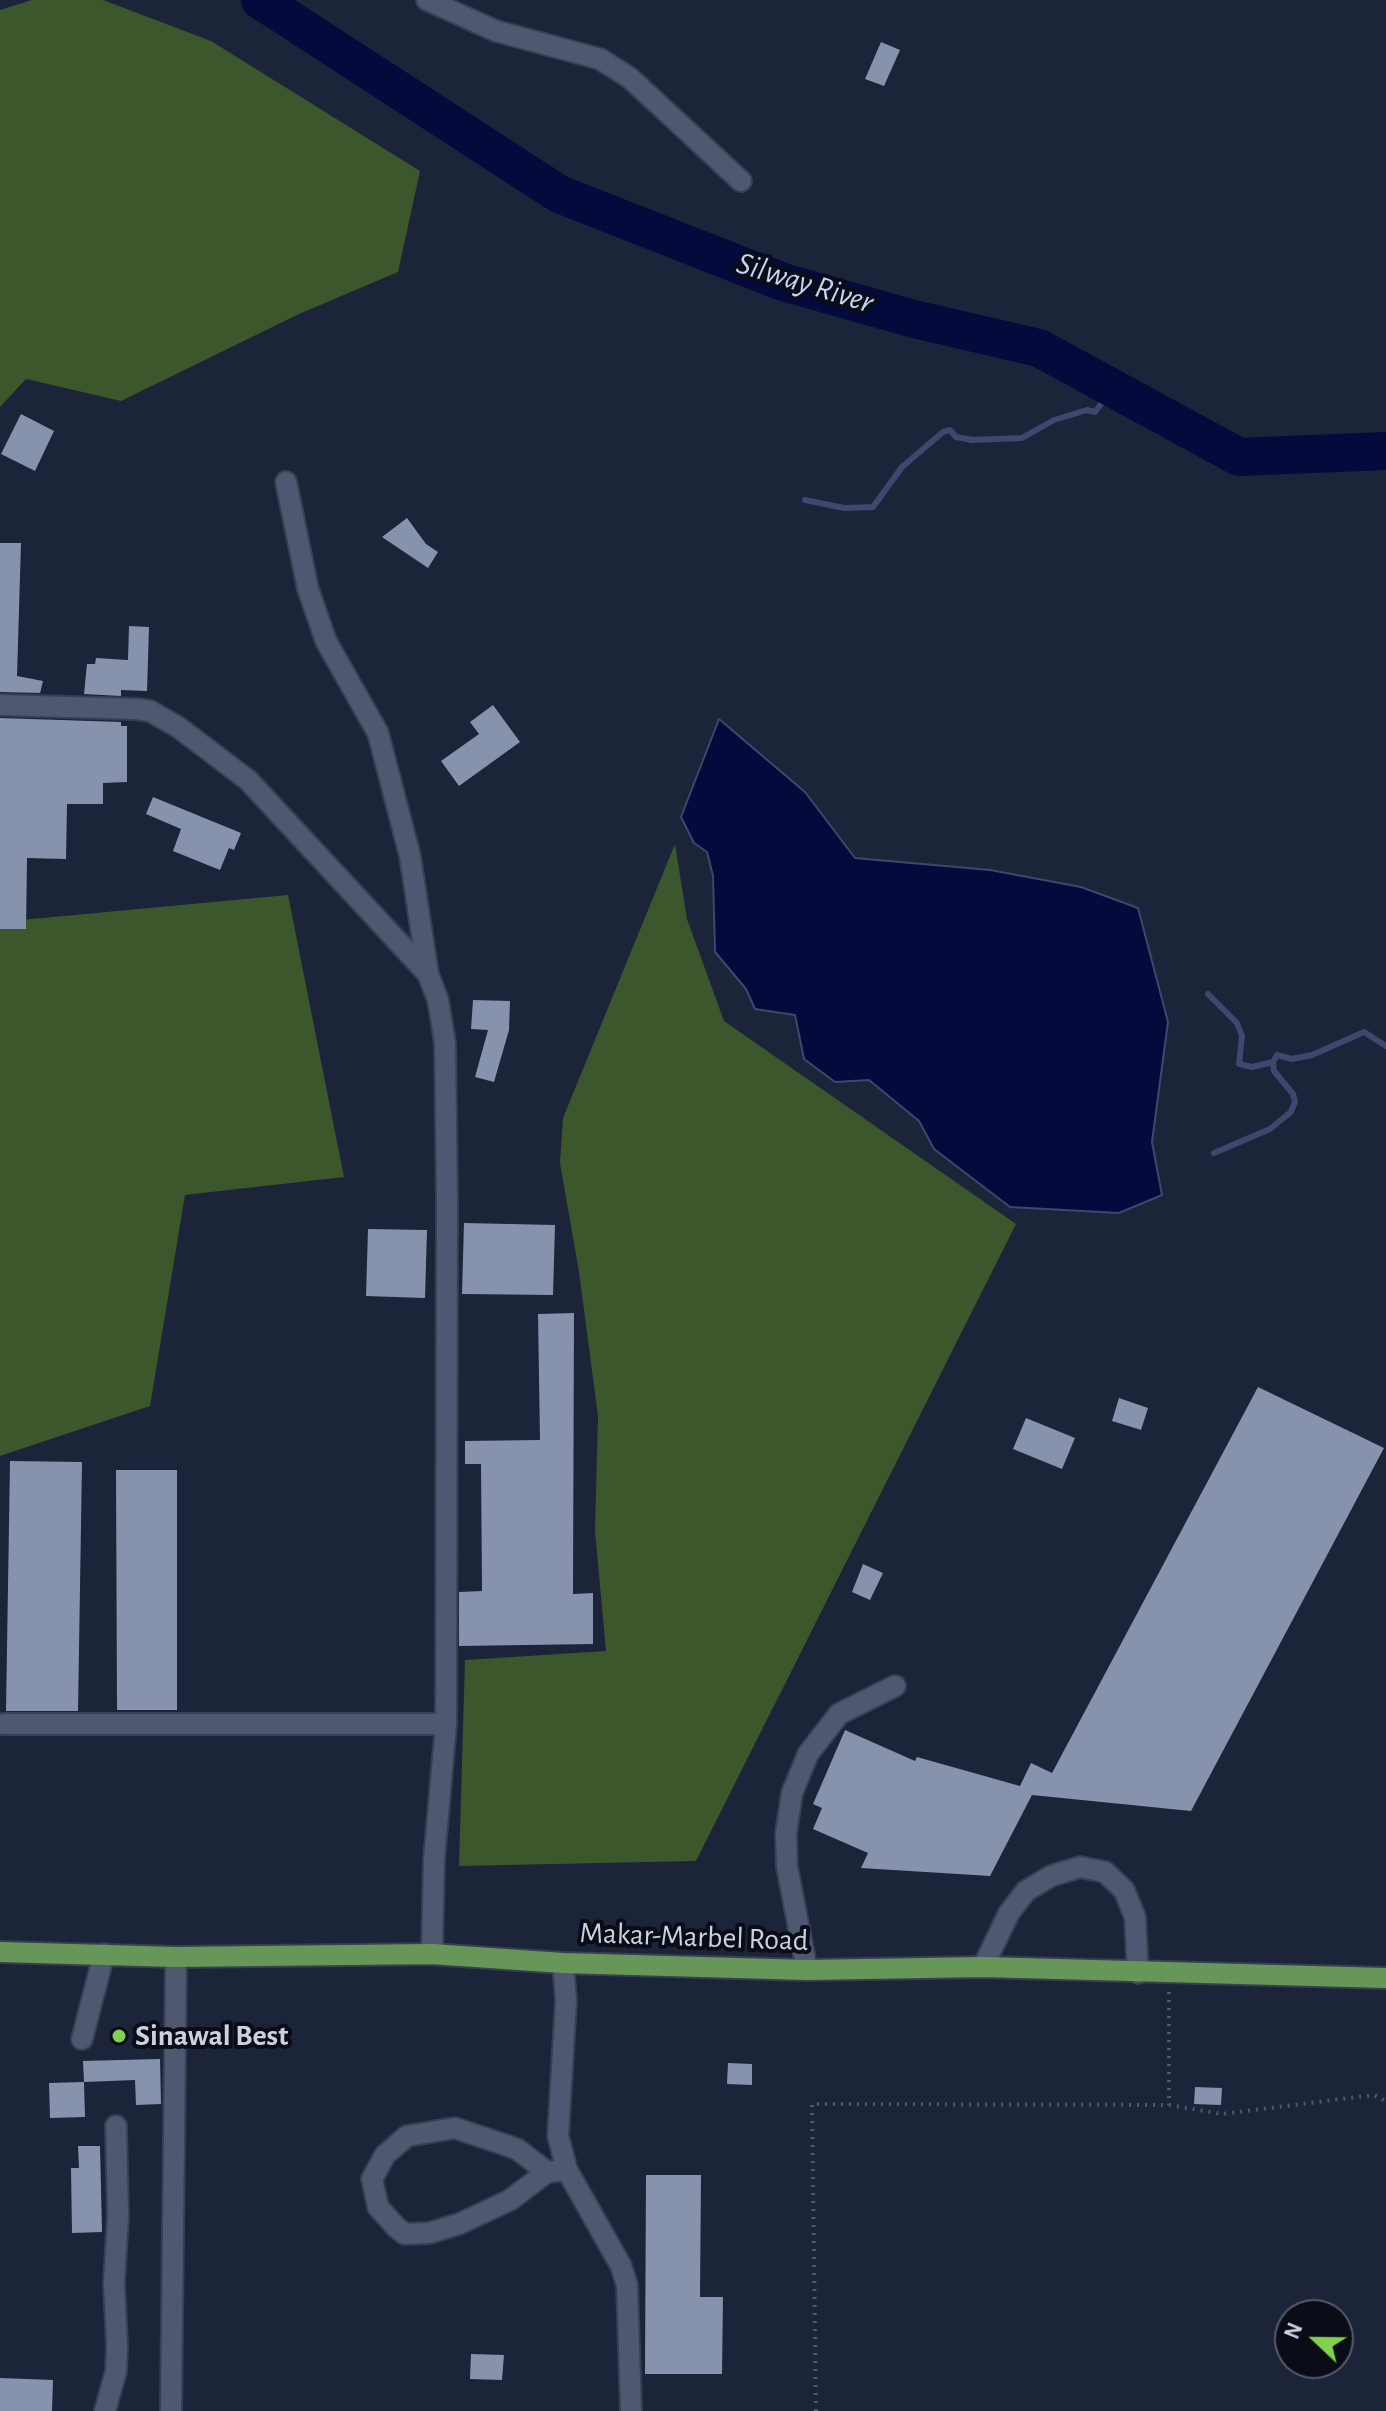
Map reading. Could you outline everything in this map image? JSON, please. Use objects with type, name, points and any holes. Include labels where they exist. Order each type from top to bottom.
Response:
[{"type":"main road","name":"Makar-Marbel Road","points":[[0,1952],[176,1957],[432,1954],[563,1963],[807,1970],[983,1967],[1386,1978]]},
{"type":"street","points":[[427,0],[496,31],[600,59],[630,78],[741,181]]},
{"type":"street","points":[[286,482],[308,589],[326,641],[378,733],[410,856],[428,974],[438,1000],[445,1043],[446,1724],[434,1860],[432,1954]]},
{"type":"street","points":[[0,705],[136,709],[150,711],[178,727],[248,780],[428,974]]},
{"type":"street","points":[[807,1970],[787,1867],[786,1833],[792,1793],[808,1754],[839,1714],[895,1686]]},
{"type":"street","points":[[3,1724],[446,1724]]},
{"type":"street","points":[[983,1967],[1009,1913],[1026,1891],[1051,1876],[1080,1867],[1105,1872],[1124,1890],[1135,1917],[1138,1973]]},
{"type":"street","points":[[82,2039],[104,1954]]},
{"type":"street","points":[[171,2411],[176,1957]]},
{"type":"street","points":[[557,2171],[566,2000],[563,1963]]},
{"type":"street","points":[[105,2411],[116,2371],[116,2126]]},
{"type":"street","points":[[557,2171],[510,2200],[459,2224],[429,2233],[405,2234],[396,2227],[378,2207],[372,2179],[385,2155],[407,2136],[455,2128],[517,2149],[557,2171],[621,2266],[627,2285],[630,2408]]},
{"type":"path","points":[[1169,1973],[1169,2105]]},
{"type":"path","points":[[816,2411],[812,2104],[1169,2105],[1222,2114],[1374,2095],[1386,2101]]},
{"type":"green space","points":[[32,0],[103,0],[211,41],[420,171],[398,272],[299,314],[121,401],[26,379],[0,407],[0,10]]},
{"type":"green space","points":[[675,844],[687,919],[724,1021],[1016,1224],[696,1861],[459,1866],[465,1660],[606,1651],[595,1531],[598,1416],[579,1272],[560,1163],[563,1118]]},
{"type":"green space","points":[[288,895],[344,1177],[185,1195],[150,1406],[0,1456],[0,922]]},
{"type":"shaded area","points":[[719,719],[805,792],[855,858],[990,870],[1081,887],[1138,908],[1168,1022],[1152,1142],[1162,1195],[1119,1213],[1010,1207],[934,1149],[919,1121],[869,1080],[835,1082],[804,1059],[795,1015],[755,1009],[746,989],[715,952],[713,876],[707,852],[694,843],[681,817]]},
{"type":"building","points":[[881,42],[900,50],[884,86],[865,79]]},
{"type":"building","points":[[21,414],[54,431],[35,471],[1,454]]},
{"type":"building","points":[[407,518],[426,544],[438,552],[428,568],[382,537]]},
{"type":"building","points":[[0,543],[21,543],[17,676],[43,681],[40,693],[0,692]]},
{"type":"building","points":[[129,626],[149,627],[147,691],[121,690],[121,696],[84,694],[87,664],[95,664],[96,658],[128,660]]},
{"type":"building","points":[[493,705],[520,742],[459,786],[441,761],[479,734],[470,722]]},
{"type":"building","points":[[0,718],[121,722],[121,726],[127,726],[127,782],[103,783],[103,804],[67,804],[66,859],[27,858],[26,929],[0,929]]},
{"type":"building","points":[[153,797],[241,833],[234,850],[229,848],[220,870],[173,851],[181,829],[146,814]]},
{"type":"building","points":[[473,1000],[510,1001],[509,1030],[494,1082],[475,1077],[488,1030],[471,1029]]},
{"type":"building","points":[[464,1223],[555,1225],[553,1295],[462,1294]]},
{"type":"building","points":[[368,1229],[427,1230],[425,1298],[366,1296]]},
{"type":"building","points":[[574,1313],[573,1594],[593,1593],[593,1644],[459,1646],[459,1592],[482,1591],[481,1464],[465,1464],[465,1441],[540,1440],[538,1314]]},
{"type":"building","points":[[1258,1387],[1384,1448],[1191,1811],[1032,1795],[990,1876],[861,1868],[868,1853],[813,1829],[822,1808],[813,1804],[845,1730],[915,1761],[917,1757],[1020,1786],[1031,1763],[1052,1773]]},
{"type":"building","points":[[1119,1398],[1148,1408],[1141,1430],[1112,1421]]},
{"type":"building","points":[[1026,1418],[1075,1438],[1062,1469],[1013,1449]]},
{"type":"building","points":[[10,1461],[82,1462],[78,1711],[6,1711]]},
{"type":"building","points":[[116,1470],[177,1470],[177,1710],[117,1710]]},
{"type":"building","points":[[863,1564],[883,1573],[870,1600],[852,1592]]},
{"type":"building","points":[[160,2059],[161,2104],[136,2105],[135,2080],[84,2082],[83,2061]]},
{"type":"building","points":[[728,2063],[752,2064],[752,2085],[727,2084]]},
{"type":"building","points":[[84,2082],[85,2117],[50,2118],[49,2083]]},
{"type":"building","points":[[1195,2087],[1222,2088],[1221,2105],[1194,2104]]},
{"type":"building","points":[[78,2146],[100,2146],[102,2232],[72,2233],[71,2168],[79,2168]]},
{"type":"building","points":[[646,2175],[701,2175],[700,2297],[723,2297],[722,2374],[645,2374]]},
{"type":"building","points":[[471,2354],[504,2355],[502,2380],[470,2379]]},
{"type":"building","points":[[0,2378],[53,2380],[52,2411],[0,2411]]},
{"type":"waterway","name":"Silway River","points":[[260,0],[559,194],[783,282],[914,319],[1039,348],[1239,457],[1386,451]]},
{"type":"waterway","points":[[805,500],[844,508],[873,507],[902,467],[943,432],[950,430],[956,437],[972,440],[1022,438],[1054,420],[1087,410],[1095,412],[1104,400],[1112,372]]},
{"type":"waterway","points":[[1208,994],[1237,1023],[1242,1036],[1239,1064],[1252,1067],[1273,1062]]},
{"type":"waterway","points":[[1214,1153],[1270,1129],[1291,1112],[1295,1102],[1293,1094],[1274,1071],[1273,1062],[1277,1055],[1292,1059],[1312,1055],[1364,1032],[1386,1046]]},
{"type":"place","name":"Sinawal Best","points":[[119,2036]]}]
